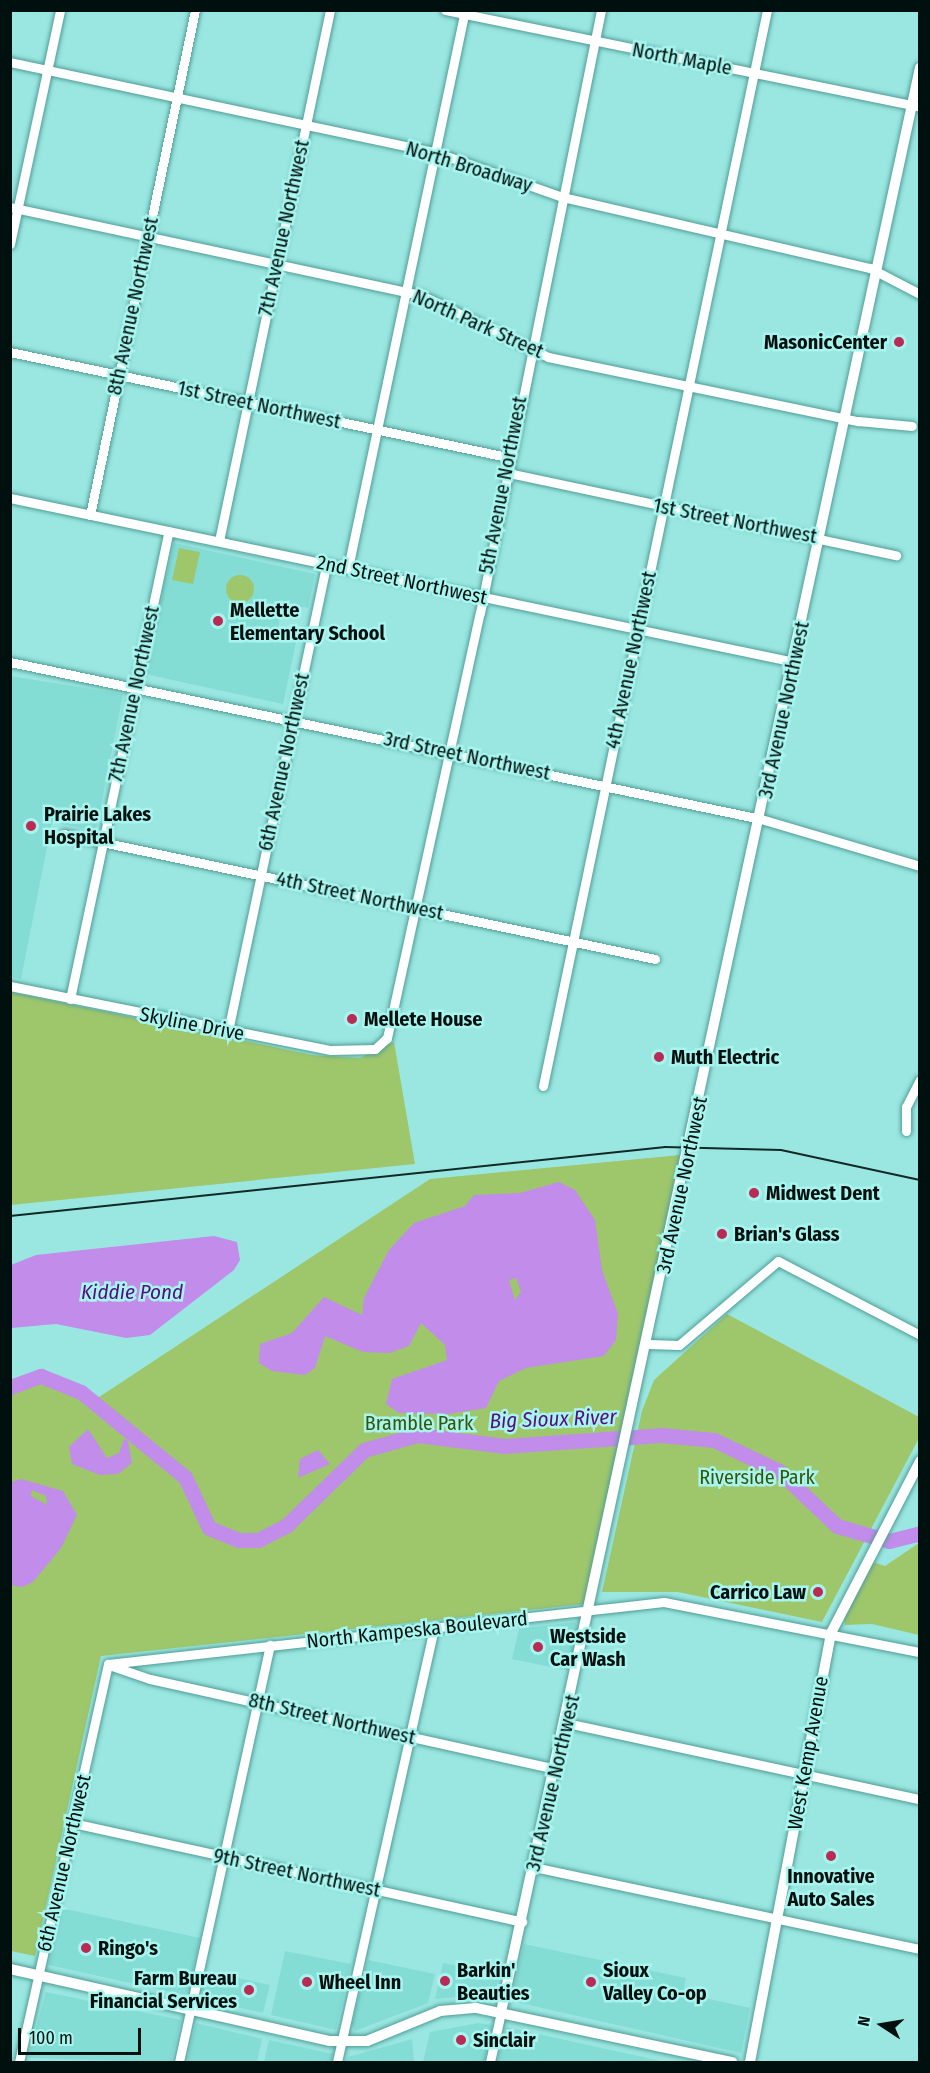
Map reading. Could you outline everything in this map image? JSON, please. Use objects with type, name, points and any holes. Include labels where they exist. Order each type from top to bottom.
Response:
[{"type":"main road","name":"3rd Avenue Northwest","points":[[501,2012],[592,1610],[845,418],[915,106],[920,68]]},
{"type":"main road","name":"West Kemp Avenue","points":[[750,2062],[831,1633],[865,1563],[920,1461]]},
{"type":"main road","points":[[10,1969],[342,2042],[392,2034],[446,2010],[501,2012],[732,2062]]},
{"type":"street","points":[[10,244],[14,207],[60,10]]},
{"type":"street","name":"8th Avenue Northwest","points":[[90,514],[195,10]]},
{"type":"street","name":"7th Avenue Northwest","points":[[219,541],[330,10]]},
{"type":"street","name":"North Maple","points":[[445,10],[915,106]]},
{"type":"street","name":"5th Avenue Northwest","points":[[375,1049],[390,1030],[450,753],[507,457],[601,10]]},
{"type":"street","name":"4th Avenue Northwest","points":[[543,1086],[767,10]]},
{"type":"street","points":[[348,568],[464,13]]},
{"type":"street","name":"North Broadway","points":[[10,62],[435,152],[562,197],[877,271],[920,294]]},
{"type":"street","name":"North Park Street","points":[[14,207],[406,292],[489,325],[531,349],[845,418],[912,426]]},
{"type":"street","name":"1st Street Northwest","points":[[10,352],[507,457]]},
{"type":"street","name":"1st Street Northwest","points":[[504,472],[896,555]]},
{"type":"street","name":"2nd Street Northwest","points":[[10,498],[794,662]]},
{"type":"street","name":"7th Avenue Northwest","points":[[70,999],[169,531]]},
{"type":"street","name":"6th Avenue Northwest","points":[[228,1031],[326,564]]},
{"type":"street","name":"3rd Street Northwest","points":[[10,662],[293,718],[761,819],[920,866]]},
{"type":"street","name":"4th Street Northwest","points":[[64,834],[655,959]]},
{"type":"street","name":"Skyline Drive","points":[[10,986],[332,1050],[375,1049]]},
{"type":"street","points":[[906,1131],[906,1107],[920,1080]]},
{"type":"street","points":[[648,1344],[679,1345],[778,1261],[920,1335]]},
{"type":"street","name":"North Kampeska Boulevard","points":[[108,1664],[592,1610],[688,1604],[920,1652]]},
{"type":"street","points":[[337,2062],[434,1629]]},
{"type":"street","points":[[179,2062],[270,1645]]},
{"type":"street","name":"6th Avenue Northwest","points":[[19,2062],[108,1664]]},
{"type":"street","name":"8th Street Northwest","points":[[108,1664],[257,1702],[556,1769]]},
{"type":"street","points":[[567,1723],[920,1798]]},
{"type":"street","name":"9th Street Northwest","points":[[73,1823],[522,1922]]},
{"type":"street","points":[[534,1867],[920,1949]]},
{"type":"street","name":"3rd Avenue Northwest","points":[[490,2062],[501,2012]]},
{"type":"shaded area","name":"Mellette Elementary School","points":[[174,543],[315,574],[308,608],[283,603],[277,633],[297,638],[283,704],[145,674]]},
{"type":"shaded area","name":"Prairie Lakes Hospital","points":[[10,676],[123,694],[96,831],[52,822],[21,979],[10,977]]},
{"type":"shaded area","points":[[575,1622],[579,1629],[570,1671],[512,1659],[519,1629]]},
{"type":"shaded area","points":[[61,1908],[200,1938],[188,1990],[184,1995],[49,1965]]},
{"type":"shaded area","points":[[524,1944],[686,1978],[683,1993],[750,2008],[741,2053],[511,2001]]},
{"type":"shaded area","points":[[285,1951],[351,1964],[336,2030],[271,2015]]},
{"type":"shaded area","points":[[368,1960],[435,1974],[428,2003],[355,2031],[352,2024]]},
{"type":"shaded area","points":[[443,1963],[500,1973],[494,1994],[435,1999]]},
{"type":"shaded area","points":[[205,1971],[270,1985],[263,2013],[201,1999]]},
{"type":"shaded area","points":[[46,1992],[181,2020],[171,2062],[28,2058]]},
{"type":"shaded area","points":[[196,2023],[262,2039],[257,2062],[187,2062]]},
{"type":"shaded area","points":[[478,2023],[492,2025],[484,2062],[423,2062],[430,2032]]},
{"type":"shaded area","points":[[506,2027],[666,2062],[498,2062]]},
{"type":"shaded area","points":[[412,2039],[414,2062],[344,2062],[348,2057]]},
{"type":"shaded area","points":[[269,2040],[333,2054],[331,2062],[264,2062]]},
{"type":"green space","points":[[179,548],[200,552],[193,584],[172,580]]},
{"type":"green space","points":[[240,575],[250,579],[254,589],[250,599],[240,603],[230,599],[226,589],[230,579]]},
{"type":"green space","points":[[11,992],[312,1055],[360,1058],[394,1042],[415,1164],[11,1205]]},
{"type":"green space","name":"Bramble Park","points":[[680,1155],[584,1604],[101,1656],[35,1956],[11,1951],[11,1387],[32,1377],[51,1378],[93,1401],[430,1179]]},
{"type":"green space","name":"Riverside Park","points":[[727,1314],[919,1417],[919,1438],[822,1622],[678,1592],[602,1592],[642,1411],[654,1380]]},
{"type":"green space","points":[[919,1543],[919,1635],[872,1624],[845,1625],[844,1615],[873,1562],[885,1566]]},
{"type":"water","points":[[559,1182],[575,1190],[595,1220],[602,1270],[618,1314],[616,1340],[604,1356],[526,1368],[499,1381],[486,1408],[448,1414],[399,1413],[386,1404],[392,1379],[447,1360],[445,1345],[421,1323],[409,1346],[389,1353],[363,1352],[325,1336],[315,1368],[305,1375],[272,1371],[259,1363],[260,1344],[292,1333],[324,1297],[362,1315],[364,1298],[389,1250],[414,1223],[465,1206],[474,1195],[520,1193]],"holes":[[[516,1278],[521,1292],[515,1300],[509,1280]]]},
{"type":"water","name":"Kiddie Pond","points":[[214,1236],[237,1242],[240,1260],[234,1270],[150,1335],[126,1338],[56,1324],[11,1328],[11,1265],[36,1255]]},
{"type":"water","points":[[88,1429],[107,1458],[119,1453],[124,1439],[128,1441],[132,1463],[118,1474],[100,1475],[72,1464],[69,1447]]},
{"type":"water","points":[[318,1450],[330,1464],[298,1478],[300,1459]]},
{"type":"water","points":[[21,1479],[63,1491],[77,1515],[61,1548],[33,1582],[22,1587],[10,1585],[11,1482]],"holes":[[[32,1490],[46,1496],[47,1505],[31,1496]]]},
{"type":"waterway","name":"Big Sioux River","points":[[10,1387],[41,1376],[81,1392],[185,1477],[209,1528],[239,1540],[258,1540],[287,1525],[364,1450],[417,1435],[505,1446],[661,1435],[714,1440],[779,1471],[837,1526],[889,1541],[920,1533]]},
{"type":"railway","points":[[10,1216],[665,1147],[781,1150],[920,1180]]},
{"type":"place","name":"MasonicCenter","points":[[899,342]]},
{"type":"place","name":"Mellette Elementary School","points":[[218,621]]},
{"type":"place","name":"Prairie Lakes Hospital","points":[[31,826]]},
{"type":"place","name":"Mellete House","points":[[352,1019]]},
{"type":"place","name":"Muth Electric","points":[[659,1057]]},
{"type":"place","name":"Midwest Dent","points":[[754,1193]]},
{"type":"place","name":"Brian's Glass","points":[[722,1234]]},
{"type":"place","name":"Carrico Law","points":[[818,1592]]},
{"type":"place","name":"Westside Car Wash","points":[[538,1647]]},
{"type":"place","name":"Innovative Auto Sales","points":[[831,1856]]},
{"type":"place","name":"Ringo's","points":[[86,1948]]},
{"type":"place","name":"Barkin' Beauties","points":[[445,1981]]},
{"type":"place","name":"Wheel Inn","points":[[307,1982]]},
{"type":"place","name":"Sioux Valley Co-op","points":[[591,1982]]},
{"type":"place","name":"Farm Bureau Financial Services","points":[[249,1990]]},
{"type":"place","name":"Sinclair","points":[[461,2040]]}]
